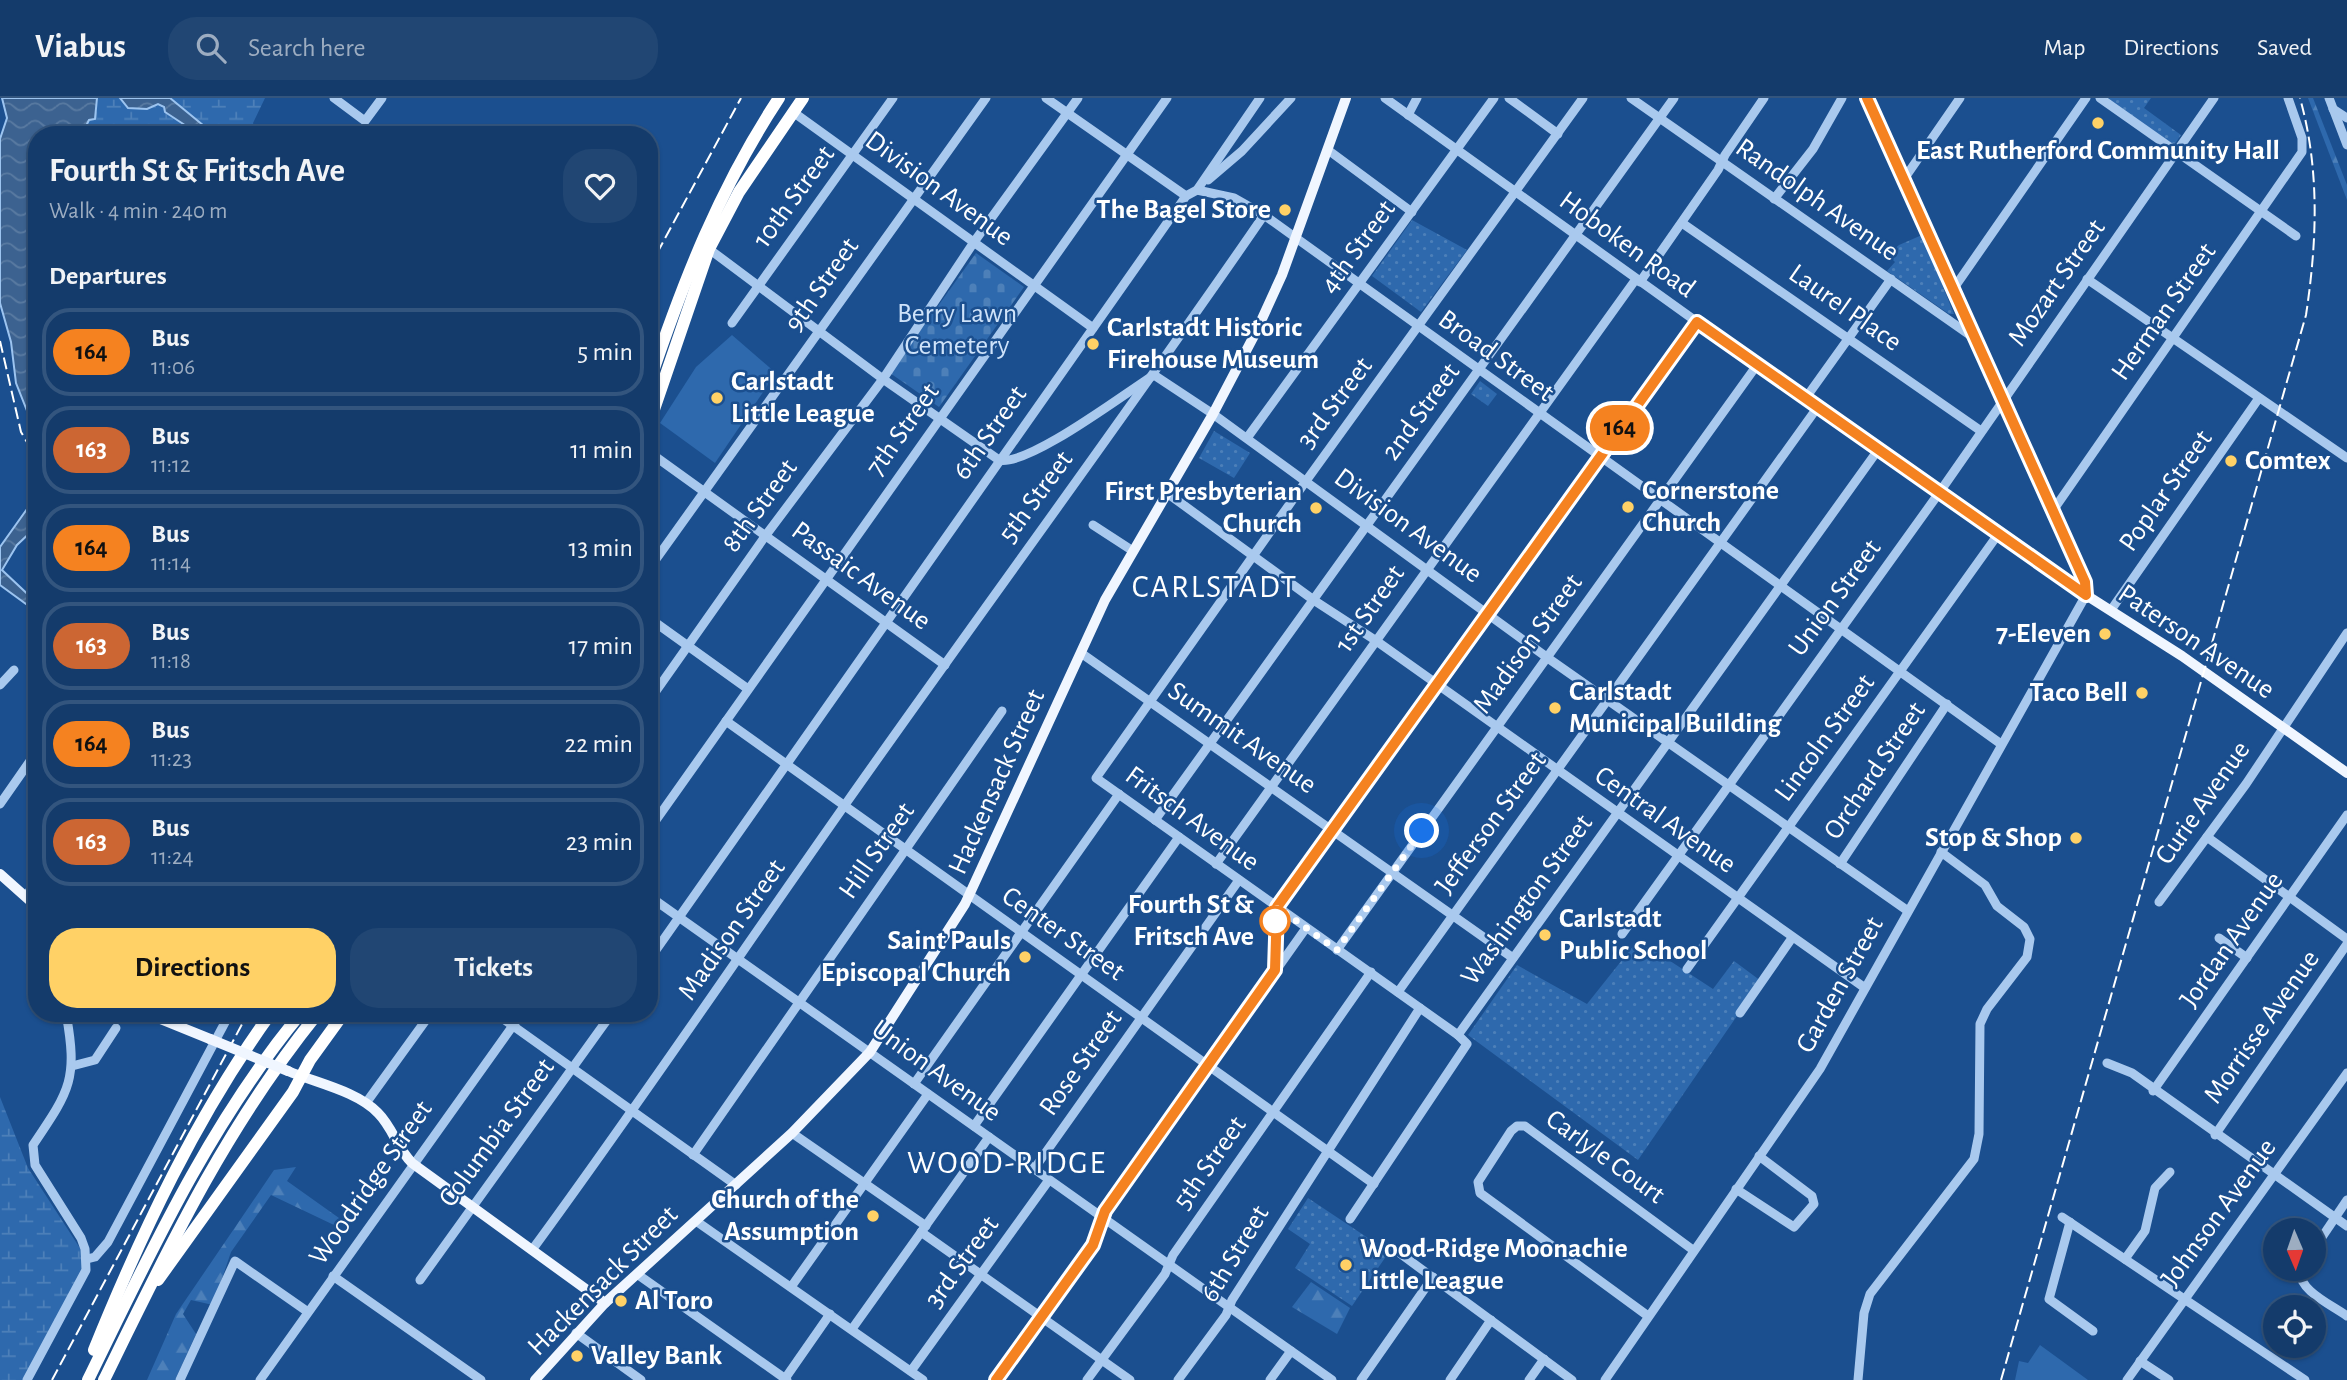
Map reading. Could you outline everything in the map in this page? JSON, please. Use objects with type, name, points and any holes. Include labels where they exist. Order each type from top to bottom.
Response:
[{"type":"highway","points":[[658,398],[709,249],[739,192],[803,98]]},
{"type":"highway","points":[[658,356],[686,274],[746,149],[778,99]]},
{"type":"highway","points":[[82,1380],[141,1243],[212,1107],[265,1022]]},
{"type":"highway","points":[[88,1380],[191,1176],[249,1083],[294,1022]]},
{"type":"highway","points":[[104,1380],[170,1241],[220,1153],[267,1080],[311,1022]]},
{"type":"highway","points":[[149,1287],[162,1276],[338,1022]]},
{"type":"main road","name":"Hackensack Street","points":[[535,1380],[605,1303],[792,1133],[870,1052],[970,896],[1105,600],[1213,414],[1261,321],[1295,238],[1346,98]]},
{"type":"main road","name":"Paterson Avenue","points":[[1867,98],[2054,509],[2085,582],[2086,595],[2347,773]]},
{"type":"main road","points":[[0,874],[26,896]]},
{"type":"main road","points":[[168,1022],[366,1103],[384,1120],[395,1143],[412,1163],[605,1303]]},
{"type":"street","points":[[334,98],[365,121],[382,98]]},
{"type":"street","name":"10th Street","points":[[732,323],[893,98]]},
{"type":"street","name":"9th Street","points":[[658,556],[986,98]]},
{"type":"street","points":[[1045,98],[1186,196]]},
{"type":"street","name":"8th Street","points":[[658,688],[766,535],[884,379],[974,242],[1078,98]]},
{"type":"street","name":"7th Street","points":[[726,721],[1167,98]]},
{"type":"street","name":"6th Street","points":[[785,763],[1186,196],[1196,190],[1259,98]]},
{"type":"street","points":[[1196,190],[1242,151],[1291,98]]},
{"type":"street","name":"Hoboken Road","points":[[1385,98],[1817,408],[2086,595]]},
{"type":"street","points":[[1408,115],[1417,98]]},
{"type":"street","name":"4th Street","points":[[1247,438],[1494,98]]},
{"type":"street","points":[[1509,98],[1558,134]]},
{"type":"street","name":"3rd Street","points":[[1096,778],[1306,481],[1584,98]]},
{"type":"street","name":"Randolph Avenue","points":[[1631,98],[1978,341]]},
{"type":"street","name":"2nd Street","points":[[1156,820],[1674,98]]},
{"type":"street","name":"1st Street","points":[[1216,864],[1427,568],[1682,223],[1764,98]]},
{"type":"street","points":[[1774,199],[1814,149],[1842,98]]},
{"type":"street","points":[[1904,179],[1960,98]]},
{"type":"street","points":[[1954,288],[2086,98]]},
{"type":"street","points":[[2100,98],[2296,236]]},
{"type":"street","name":"Mozart Street","points":[[1939,493],[2214,98]]},
{"type":"street","name":"Herman Street","points":[[2054,509],[2302,152],[2302,138],[2288,98]]},
{"type":"street","points":[[2330,103],[2347,118]]},
{"type":"street","points":[[2330,103],[2347,145]]},
{"type":"street","name":"Division Avenue","points":[[793,112],[1093,328]]},
{"type":"street","points":[[1328,150],[1412,212]]},
{"type":"street","name":"Broad Street","points":[[1196,190],[1234,198],[1264,215],[1479,372],[2001,744]]},
{"type":"street","name":"5th Street","points":[[845,805],[1154,375],[1264,215]]},
{"type":"street","name":"Laurel Place","points":[[1682,223],[1981,431]]},
{"type":"street","points":[[709,249],[819,328],[884,379],[999,460],[1012,461],[1054,440],[1154,375]]},
{"type":"street","points":[[1805,399],[1891,279]]},
{"type":"street","points":[[2087,279],[2346,456]]},
{"type":"street","points":[[1275,970],[1277,907],[1697,322]]},
{"type":"street","name":"Madison Street","points":[[1337,950],[1757,365]]},
{"type":"street","name":"Division Avenue","points":[[1154,375],[1247,438],[1547,657],[1908,911]]},
{"type":"street","name":"Poplar Street","points":[[2110,610],[2259,398]]},
{"type":"street","name":"Jefferson Street","points":[[1398,992],[1817,408]]},
{"type":"street","name":"Washington Street","points":[[1458,1035],[1878,450]]},
{"type":"street","name":"Passaic Avenue","points":[[658,458],[944,664]]},
{"type":"street","name":"Central Avenue","points":[[1167,493],[1254,558],[1375,640],[1865,988]]},
{"type":"street","name":"Union Street","points":[[1622,934],[1939,493]]},
{"type":"street","points":[[1093,525],[1133,551]]},
{"type":"street","name":"Lincoln Street","points":[[1687,969],[1999,533]]},
{"type":"street","name":"Garden Street","points":[[1605,1380],[1820,1069],[2086,595]]},
{"type":"street","points":[[658,624],[748,689]]},
{"type":"street","name":"Curie Avenue","points":[[2159,902],[2246,784],[2347,633]]},
{"type":"street","name":"Summit Avenue","points":[[1081,653],[1334,829],[1513,958]]},
{"type":"street","points":[[0,685],[14,670]]},
{"type":"street","name":"Orchard Street","points":[[1840,864],[1947,705]]},
{"type":"street","name":"Hill Street","points":[[693,1154],[1002,711]]},
{"type":"street","points":[[658,817],[726,721]]},
{"type":"street","name":"Center Street","points":[[726,721],[1374,1184]]},
{"type":"street","points":[[658,947],[785,763]]},
{"type":"street","points":[[0,804],[28,764]]},
{"type":"street","name":"Fritsch Avenue","points":[[1096,778],[1371,972],[1458,1035],[1466,1044],[1374,1184]]},
{"type":"street","points":[[914,1083],[1119,794]]},
{"type":"street","name":"Madison Street","points":[[532,1250],[634,1111],[845,805]]},
{"type":"street","name":"Jordan Avenue","points":[[2153,1091],[2347,815]]},
{"type":"street","points":[[974,1126],[1179,837]]},
{"type":"street","points":[[2207,838],[2347,942]]},
{"type":"street","points":[[1858,1380],[1864,1313],[1870,1294],[1974,1159],[1979,1134],[1980,1024],[1987,1009],[2029,951],[2030,939],[2024,927],[1997,906],[1985,885],[1941,852]]},
{"type":"street","name":"Rose Street","points":[[1034,1169],[1239,880]]},
{"type":"street","name":"Union Avenue","points":[[658,902],[801,1001],[1332,1380]]},
{"type":"street","points":[[996,1380],[1093,1245],[1102,1218],[1306,928]]},
{"type":"street","points":[[1740,1013],[1792,938]]},
{"type":"street","points":[[2219,938],[2247,958]]},
{"type":"street","name":"Morrisse Avenue","points":[[2215,1135],[2347,942]]},
{"type":"street","name":"5th Street","points":[[1087,1380],[1165,1274],[1169,1264],[1371,972]]},
{"type":"street","name":"6th Street","points":[[1178,1380],[1229,1307],[1420,1008]]},
{"type":"street","points":[[27,1380],[80,1283],[87,1259],[80,1238],[35,1166],[32,1152],[33,1144],[66,1094],[72,1066],[66,1022]]},
{"type":"street","points":[[87,1259],[95,1257],[103,1248],[225,1022]]},
{"type":"street","points":[[366,1103],[424,1022]]},
{"type":"street","points":[[507,1022],[736,1185]]},
{"type":"street","name":"Woodridge Street","points":[[260,1380],[412,1163],[516,1022]]},
{"type":"street","name":"Columbia Street","points":[[420,1280],[606,1022]]},
{"type":"street","points":[[72,1066],[95,1060],[116,1028]]},
{"type":"street","points":[[2107,1063],[2132,1073],[2153,1091],[2347,1226]]},
{"type":"street","name":"Johnson Avenue","points":[[2127,1380],[2347,1073]]},
{"type":"street","points":[[792,1287],[928,1094]]},
{"type":"street","name":"Carlyle Court","points":[[1648,1316],[1480,1193],[1478,1182],[1511,1131],[1517,1126],[1525,1126],[1693,1250]]},
{"type":"street","points":[[792,1133],[864,1184],[981,1274],[1130,1380]]},
{"type":"street","points":[[852,1329],[989,1137]]},
{"type":"street","points":[[1736,1189],[1794,1227],[1814,1204],[1812,1196],[1759,1156]]},
{"type":"street","points":[[2125,1259],[2146,1231],[2155,1188],[2171,1172]]},
{"type":"street","name":"3rd Street","points":[[911,1371],[1049,1180]]},
{"type":"street","points":[[1350,1219],[1374,1184]]},
{"type":"street","points":[[2326,1231],[2347,1200]]},
{"type":"street","points":[[2093,1331],[2049,1299],[2066,1219],[2305,1380]]},
{"type":"street","points":[[696,1221],[923,1380]]},
{"type":"street","points":[[1394,1249],[1572,1380]]},
{"type":"street","points":[[180,1380],[235,1261],[307,1312]]},
{"type":"street","points":[[637,1274],[786,1379],[830,1314]]},
{"type":"street","points":[[333,1276],[481,1380]]},
{"type":"street","points":[[1361,1380],[1433,1277]]},
{"type":"street","points":[[2302,1281],[2347,1316]]},
{"type":"street","points":[[1450,1380],[1491,1320]]},
{"type":"street","points":[[576,1333],[641,1380]]},
{"type":"street","points":[[1270,1380],[1291,1351]]},
{"type":"street","points":[[1529,1380],[1544,1359]]},
{"type":"street","points":[[2140,1361],[2169,1380]]},
{"type":"green space","points":[[98,98],[120,98],[128,108],[147,109],[157,104],[188,126],[86,126],[89,120],[95,119]]},
{"type":"green space","points":[[170,98],[265,98],[254,126],[205,126]]},
{"type":"green space","points":[[2106,98],[2151,98],[2144,108],[2181,135],[2174,145]]},
{"type":"green space","points":[[2308,98],[2313,98],[2347,185],[2347,200]]},
{"type":"green space","points":[[1412,220],[1467,250],[1421,312],[1372,276]]},
{"type":"green space","points":[[1922,235],[1954,314],[1949,314],[1887,271],[1895,262],[1888,255],[1899,245]]},
{"type":"green space","name":"Berry Lawn Cemetery","points":[[976,253],[1024,287],[939,407],[890,373]]},
{"type":"green space","name":"Carlstadt Little League","points":[[732,335],[776,373],[715,463],[660,423],[696,367]]},
{"type":"green space","points":[[1480,381],[1497,394],[1488,406],[1471,394]]},
{"type":"green space","points":[[1214,431],[1250,453],[1234,478],[1199,458]]},
{"type":"green space","points":[[1638,940],[1713,989],[1734,961],[1761,981],[1638,1160],[1468,1035],[1517,965],[1587,1004]]},
{"type":"green space","points":[[0,1097],[28,1168],[87,1259],[27,1380],[0,1380]]},
{"type":"green space","points":[[296,1167],[287,1181],[339,1218],[334,1225],[271,1195],[231,1252],[213,1305],[191,1300],[183,1314],[196,1334],[175,1380],[147,1380],[176,1314],[274,1170]]},
{"type":"green space","points":[[1308,1198],[1389,1252],[1352,1306],[1295,1268],[1310,1244],[1288,1229]]},
{"type":"green space","points":[[1311,1282],[1350,1308],[1337,1334],[1292,1307]]},
{"type":"green space","points":[[2040,1345],[2088,1380],[2015,1380],[2019,1361],[2028,1363]]},
{"type":"water","points":[[2,98],[97,98],[95,119],[89,120],[86,126],[28,126],[28,413],[16,383],[11,342],[0,303],[0,139],[7,118]]},
{"type":"water","points":[[120,98],[170,98],[204,126],[186,126],[158,104],[147,109],[128,108]]},
{"type":"water","points":[[28,506],[28,535],[17,545],[2,570],[28,595],[28,605],[0,585],[0,547]]},
{"type":"railway","points":[[658,251],[741,98]]},
{"type":"railway","points":[[2001,1380],[2306,315],[2313,260],[2315,206],[2311,152],[2300,98]]},
{"type":"railway","points":[[0,341],[21,432],[28,444]]},
{"type":"railway","points":[[52,1380],[243,1022]]},
{"type":"bus line","name":"164","points":[[996,1380],[1093,1245],[1105,1211],[1275,970],[1277,907],[1461,647],[1697,322],[2086,595],[2085,582],[2054,509],[1867,98]]},
{"type":"place","name":"East Rutherford Community Hall","points":[[2098,123]]},
{"type":"place","name":"The Bagel Store","points":[[1285,210]]},
{"type":"place","name":"Carlstadt Historic Firehouse Museum","points":[[1093,344]]},
{"type":"place","name":"Carlstadt Little League","points":[[717,398]]},
{"type":"place","name":"Comtex","points":[[2231,461]]},
{"type":"place","name":"Cornerstone Church","points":[[1628,507]]},
{"type":"place","name":"First Presbyterian Church","points":[[1316,508]]},
{"type":"place","name":"7-Eleven","points":[[2105,634]]},
{"type":"place","name":"Taco Bell","points":[[2142,693]]},
{"type":"place","name":"Carlstadt Municipal Building","points":[[1555,708]]},
{"type":"place","name":"Stop & Shop","points":[[2076,838]]},
{"type":"place","name":"Fourth St & Fritsch Ave","points":[[1275,921]]},
{"type":"place","name":"Carlstadt Public School","points":[[1545,935]]},
{"type":"place","name":"Saint Pauls Episcopal Church","points":[[1025,957]]},
{"type":"place","name":"Church of the Assumption","points":[[873,1216]]},
{"type":"place","name":"Wood-Ridge Moonachie Little League","points":[[1346,1265]]},
{"type":"place","name":"Al Toro","points":[[621,1301]]},
{"type":"place","name":"Valley Bank","points":[[577,1356]]},
{"type":"district","name":"CARLSTADT","points":[[1215,587]]},
{"type":"district","name":"WOOD-RIDGE","points":[[1007,1163]]},
{"type":"route","points":[[1275,921],[1277,907],[1337,950],[1422,831]]}]
